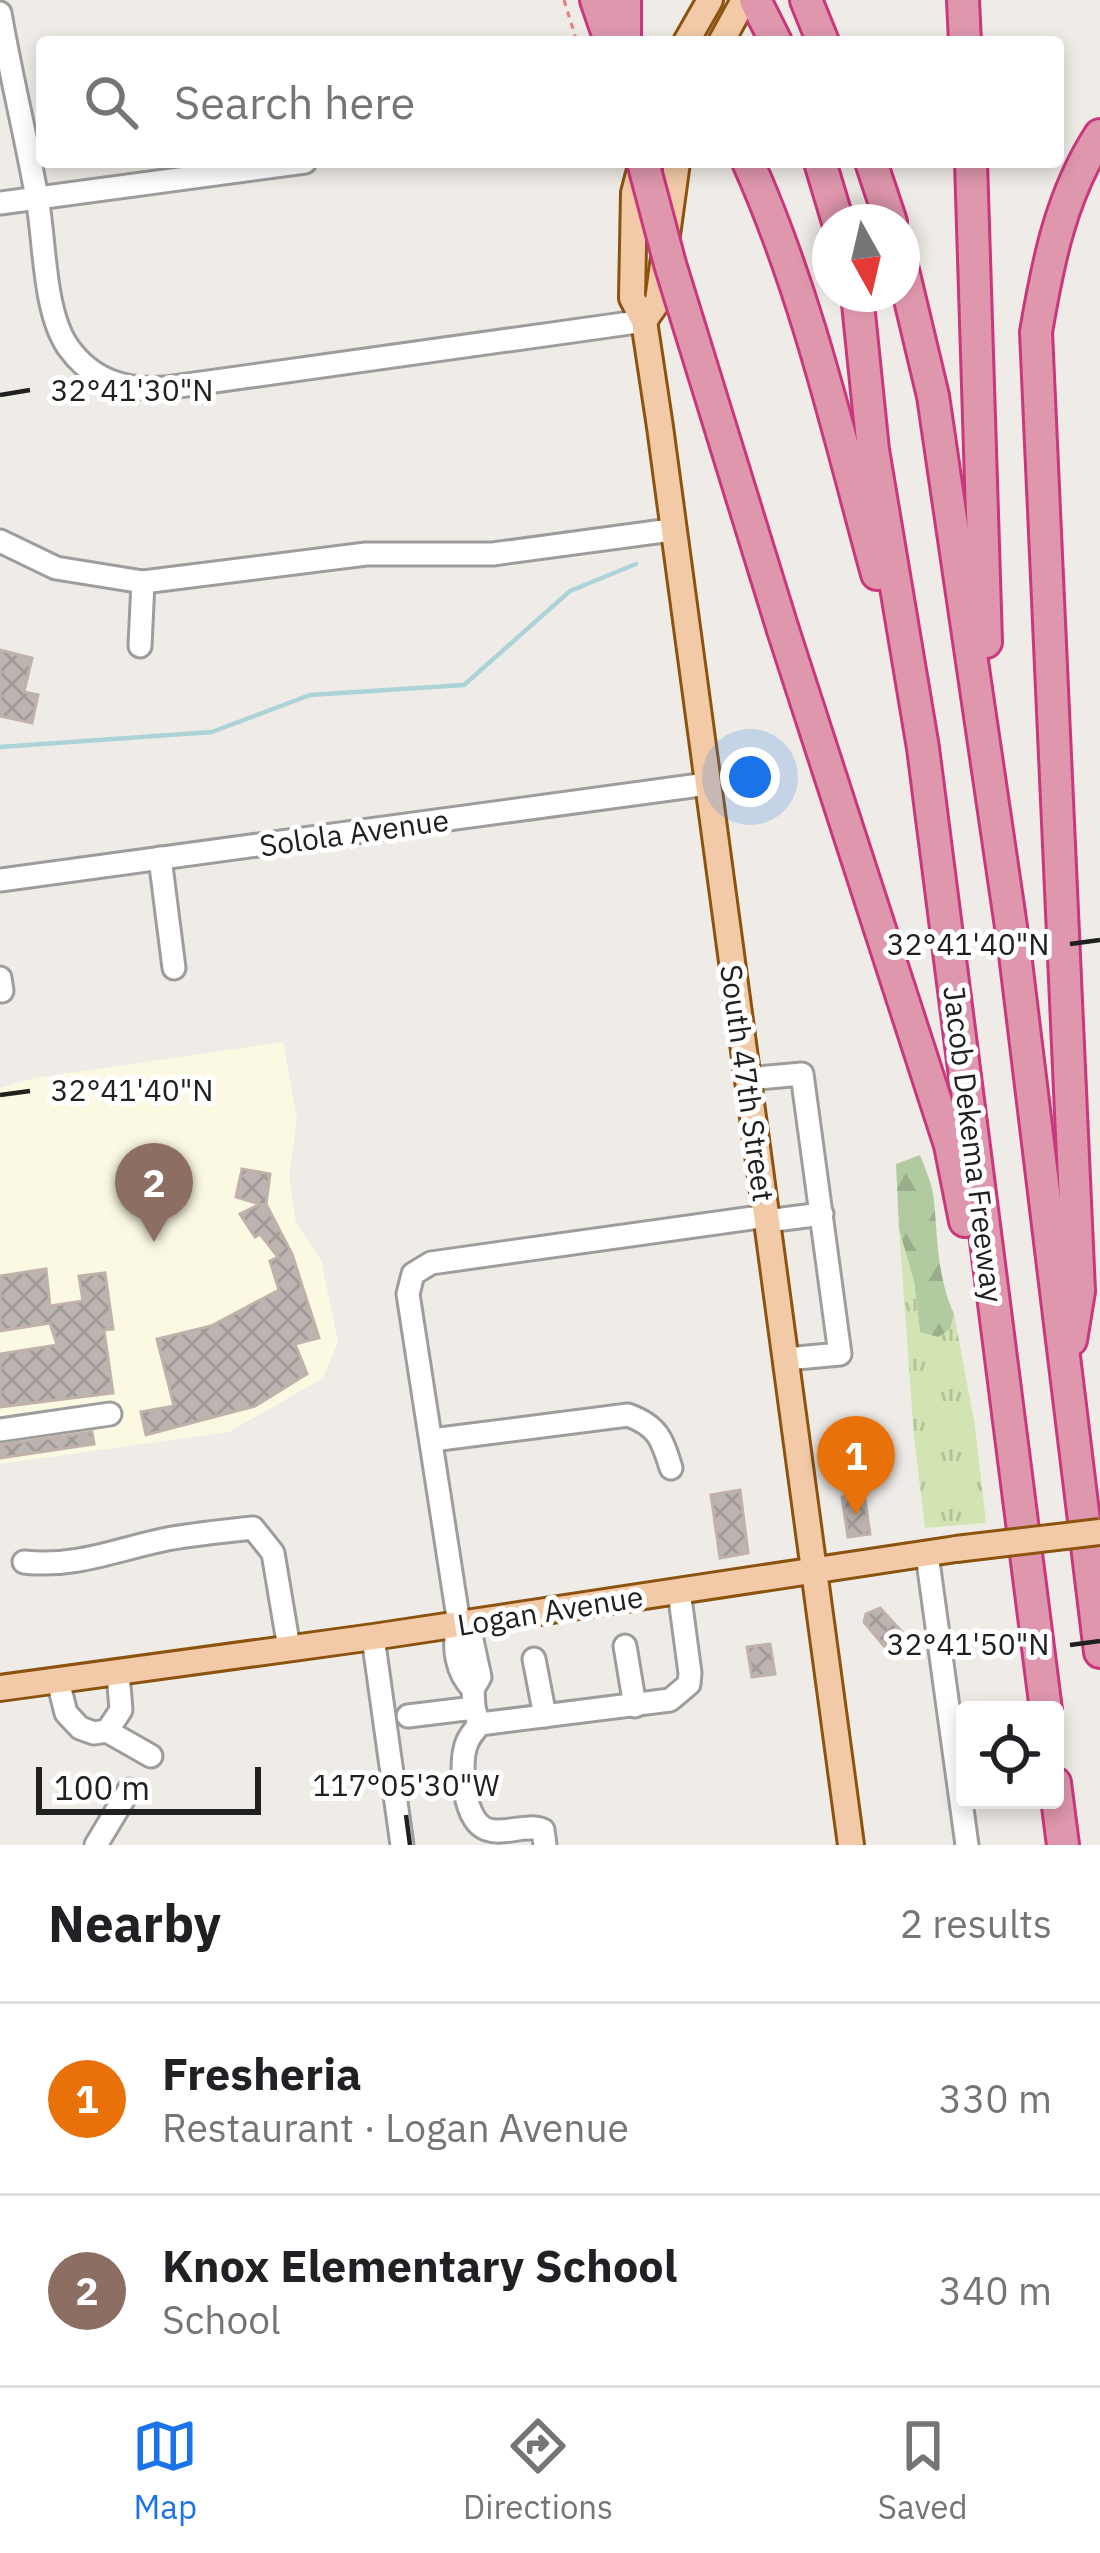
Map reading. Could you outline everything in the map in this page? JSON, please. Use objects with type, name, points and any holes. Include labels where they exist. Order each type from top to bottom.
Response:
[{"type":"highway","points":[[596,0],[606,29],[614,36]]},
{"type":"highway","points":[[622,36],[625,0]]},
{"type":"highway","points":[[755,0],[773,36]]},
{"type":"highway","points":[[806,0],[821,36]]},
{"type":"highway","points":[[963,0],[965,36]]},
{"type":"highway","points":[[1066,1376],[1079,1291],[1036,332],[1049,256],[1077,170],[1100,134]]},
{"type":"highway","points":[[644,168],[783,630],[950,1145],[1020,1509]]},
{"type":"highway","points":[[748,168],[811,328],[923,748]]},
{"type":"highway","points":[[822,168],[833,204]]},
{"type":"highway","points":[[873,168],[885,204]]},
{"type":"highway","points":[[970,168],[987,658],[1015,954]]},
{"type":"highway","name":"Jacob Dekema Freeway","points":[[858,312],[873,450],[923,748],[1045,1701]]},
{"type":"highway","name":"Jacob Dekema Freeway","points":[[913,312],[933,396],[1015,954],[1100,1652]]},
{"type":"highway","points":[[1058,1809],[1063,1845]]},
{"type":"main road","points":[[689,36],[710,0]]},
{"type":"main road","points":[[724,36],[744,0]]},
{"type":"main road","name":"South 47th Street","points":[[640,168],[634,193],[632,298],[644,321],[851,1845]]},
{"type":"main road","name":"South 47th Street","points":[[644,321],[658,301],[676,168]]},
{"type":"main road","name":"Logan Avenue","points":[[0,1688],[1100,1532]]},
{"type":"street","points":[[0,13],[37,198],[53,312],[70,350],[93,373],[127,388],[190,385],[644,321]]},
{"type":"street","points":[[0,203],[260,168]]},
{"type":"street","points":[[0,541],[56,568],[143,582],[366,554],[493,554],[671,530]]},
{"type":"street","points":[[140,646],[143,582]]},
{"type":"street","name":"Solola Avenue","points":[[0,880],[707,784]]},
{"type":"street","points":[[160,859],[175,968]]},
{"type":"street","points":[[747,1079],[802,1073],[822,1214],[841,1354],[786,1360]]},
{"type":"street","points":[[545,1845],[543,1830],[536,1826],[491,1831],[471,1814],[464,1750],[480,1677],[472,1640],[459,1624],[408,1294],[413,1274],[431,1263],[822,1214]]},
{"type":"street","points":[[0,1430],[110,1414]]},
{"type":"street","points":[[432,1440],[628,1415],[660,1432],[671,1468]]},
{"type":"street","points":[[24,1562],[47,1564],[108,1556],[163,1540],[253,1528],[273,1553],[289,1648]]},
{"type":"street","points":[[927,1554],[967,1845]]},
{"type":"street","points":[[408,1716],[476,1707],[545,1717],[670,1700],[689,1684],[679,1591]]},
{"type":"street","points":[[373,1637],[402,1845]]},
{"type":"street","points":[[625,1646],[635,1706]]},
{"type":"street","points":[[534,1659],[545,1717]]},
{"type":"street","points":[[107,1731],[121,1710],[118,1673]]},
{"type":"street","points":[[58,1681],[66,1714],[80,1728],[107,1731],[151,1756]]},
{"type":"street","points":[[96,1845],[129,1790]]},
{"type":"path","points":[[564,0],[575,36]]},
{"type":"shaded area","points":[[283,1042],[297,1119],[289,1175],[296,1223],[321,1260],[338,1342],[323,1378],[229,1432],[0,1464],[0,1088],[35,1078]]},
{"type":"green space","points":[[920,1155],[932,1189],[941,1272],[954,1314],[950,1329],[938,1337],[920,1332],[914,1281],[899,1229],[896,1164]]},
{"type":"green space","points":[[899,1229],[914,1281],[920,1332],[950,1329],[954,1314],[975,1426],[986,1523],[925,1528]]},
{"type":"building","points":[[0,650],[32,658],[24,692],[38,695],[32,723],[0,716]]},
{"type":"building","points":[[242,1169],[270,1174],[266,1204],[292,1254],[319,1338],[295,1344],[307,1374],[255,1406],[146,1435],[141,1412],[174,1406],[157,1339],[211,1326],[279,1290],[270,1261],[278,1257],[260,1234],[255,1237],[240,1214],[260,1204],[236,1197]]},
{"type":"building","points":[[46,1269],[50,1306],[83,1301],[79,1276],[105,1273],[113,1329],[104,1330],[113,1393],[0,1407],[0,1354],[57,1345],[50,1323],[0,1331],[0,1276]]},
{"type":"building","points":[[92,1432],[94,1444],[0,1458],[0,1445]]},
{"type":"building","points":[[740,1490],[748,1553],[720,1558],[711,1495]]},
{"type":"building","points":[[864,1494],[870,1534],[848,1537],[842,1497]]},
{"type":"building","points":[[880,1608],[902,1632],[885,1647],[864,1622],[866,1614]]},
{"type":"building","points":[[770,1644],[775,1674],[752,1677],[747,1647]]},
{"type":"waterway","points":[[0,747],[212,732],[310,695],[464,685],[570,591],[636,564]]},
{"type":"place","name":"Knox Elementary School","points":[[154,1242]]},
{"type":"place","name":"Fresheria","points":[[856,1515]]}]
